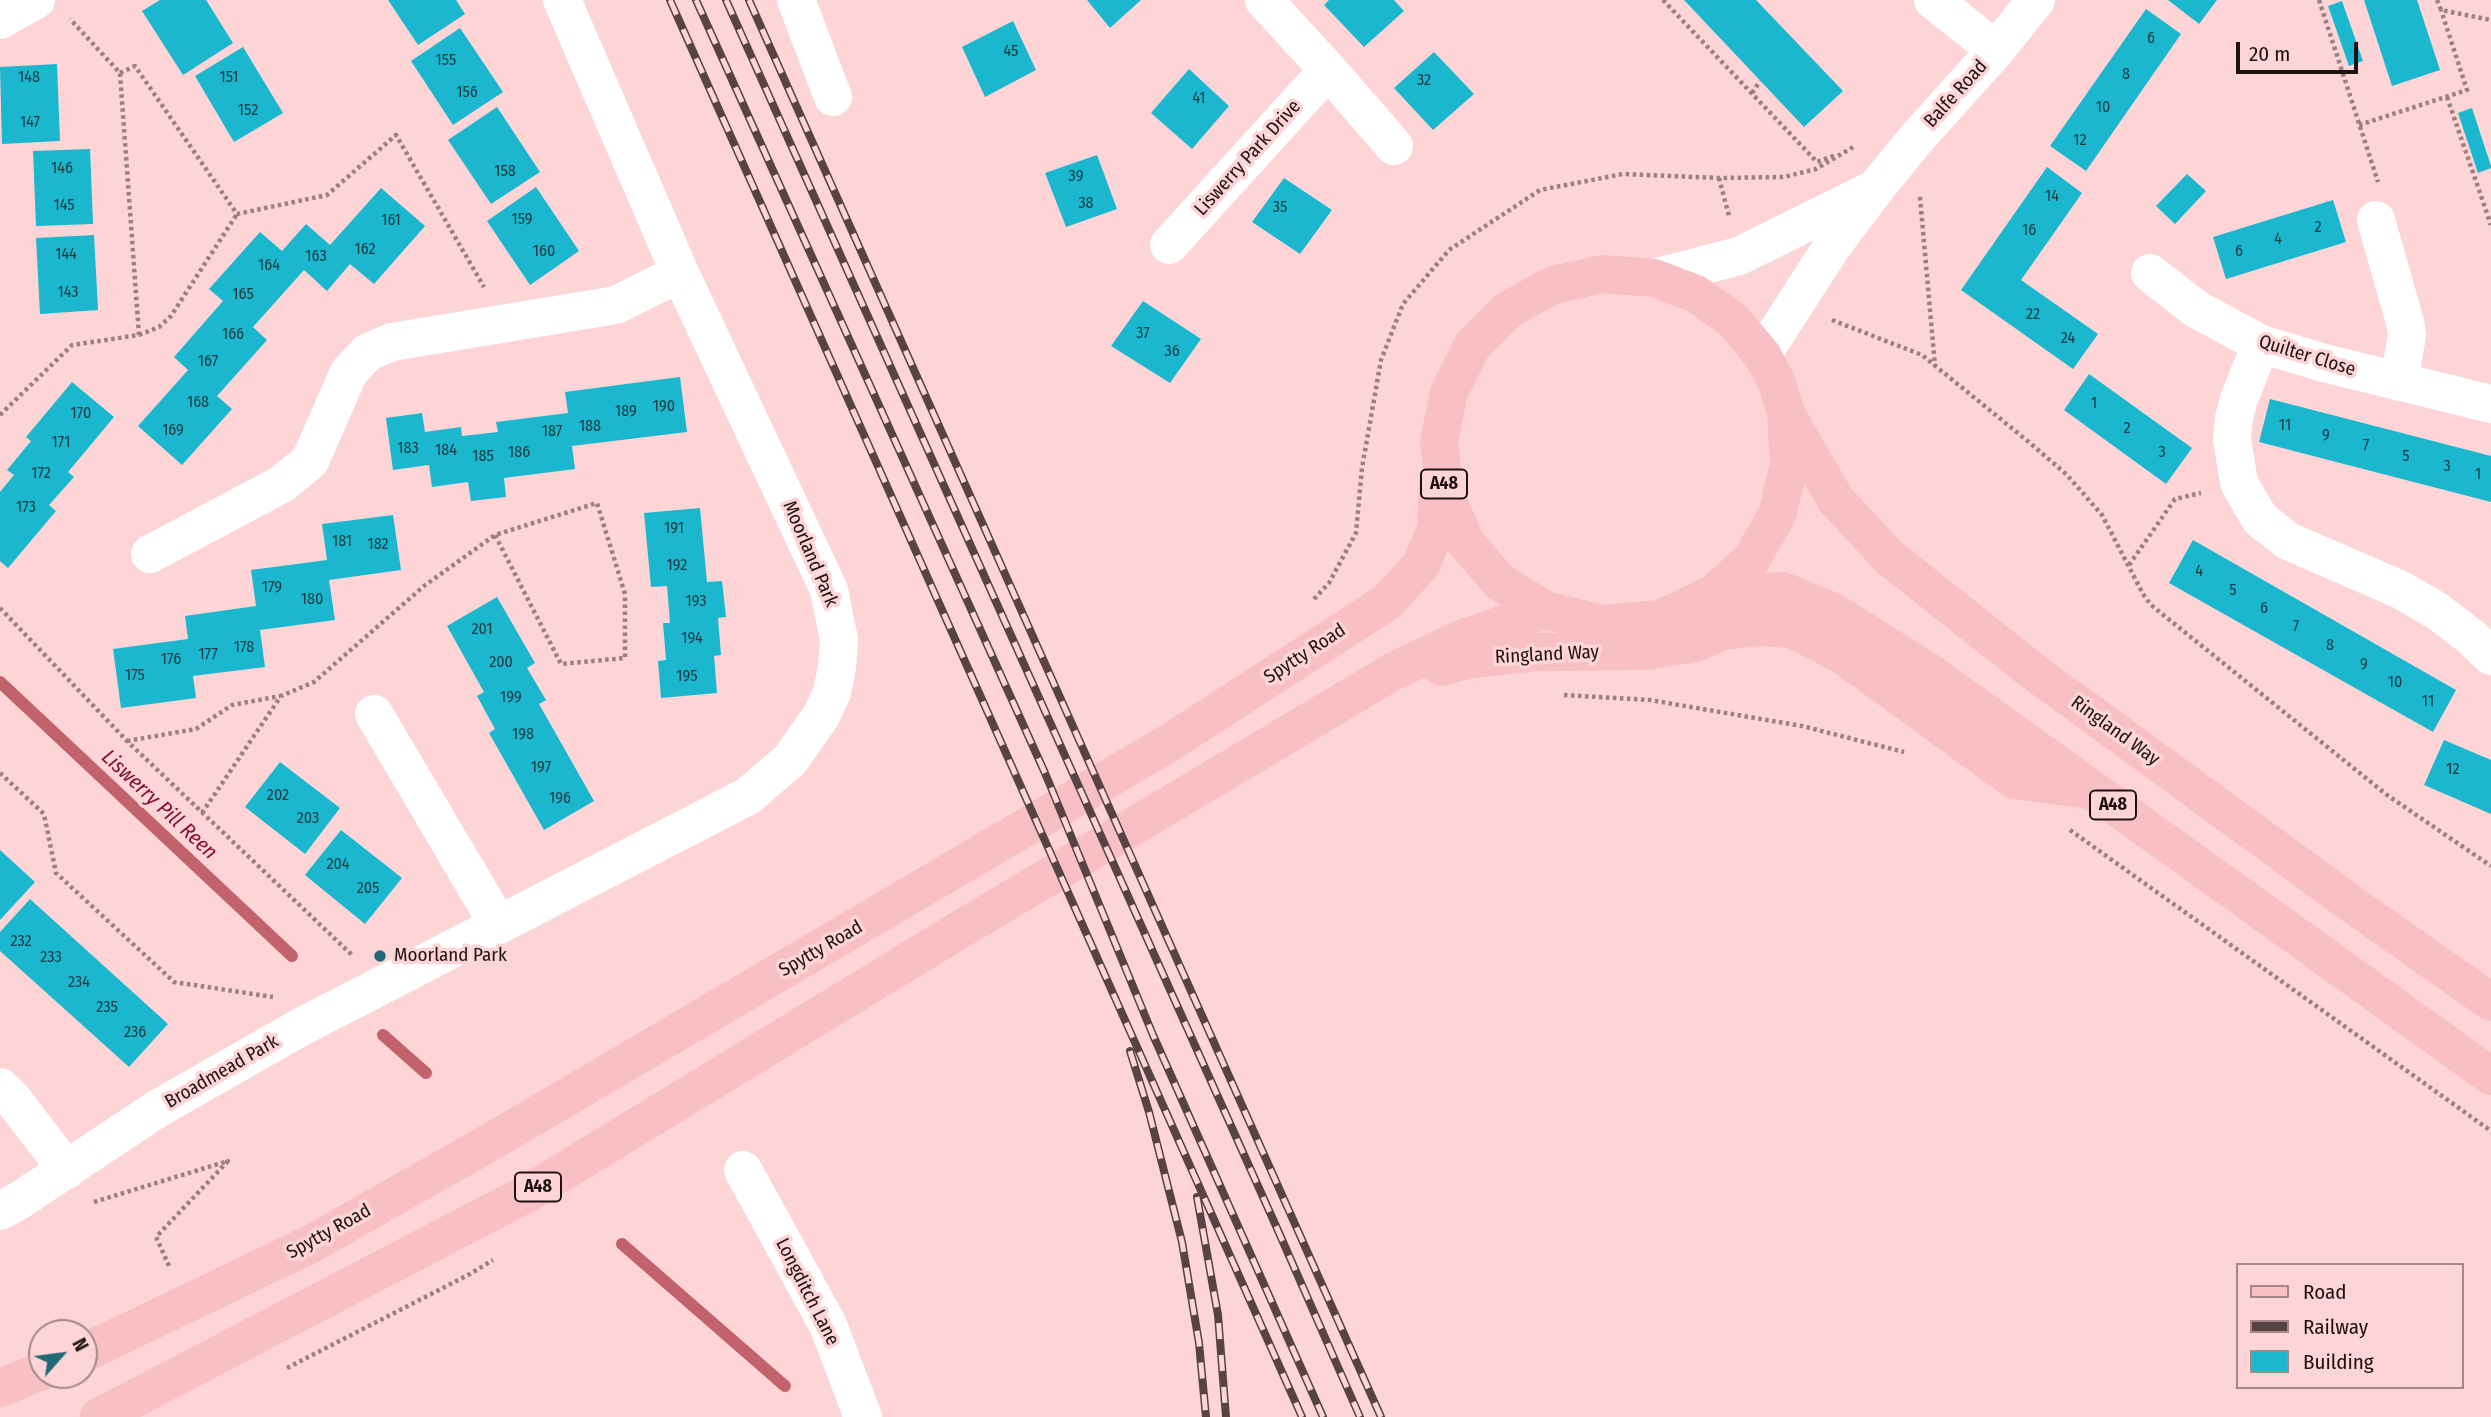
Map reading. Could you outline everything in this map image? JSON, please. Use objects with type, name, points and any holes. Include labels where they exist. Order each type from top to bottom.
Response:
[{"type":"main road","name":"Balfe Road","points":[[1602,274],[1654,278],[1705,300],[1733,320],[1762,355],[1777,383],[1786,414],[1789,465],[1777,515],[1751,560],[1713,594],[1660,619],[1602,624],[1545,610],[1500,582],[1466,543],[1445,495],[1439,442],[1449,392],[1472,346],[1508,310],[1553,285],[1602,274]]},
{"type":"main road","name":"Ringland Way","points":[[1786,414],[1836,500],[1890,558],[2034,672],[2491,1002]]},
{"type":"main road","name":"Spytty Road","points":[[98,1346],[310,1244],[1169,743],[1387,603],[1421,565],[1436,529],[1439,442]]},
{"type":"main road","name":"Ringland Way","points":[[1713,594],[1783,591],[1832,611],[1926,670],[2491,1076]]},
{"type":"main road","name":"A48","points":[[99,1417],[528,1193],[961,929],[1394,671],[1461,639],[1545,610]]},
{"type":"main road","name":"Ringland Way","points":[[1371,685],[1472,659],[1537,652],[1646,651],[1696,643],[1723,631],[1760,627],[1792,629],[1841,654],[2014,780],[2094,791]]},
{"type":"main road","points":[[0,1388],[28,1377]]},
{"type":"street","name":"Moorland Park","points":[[383,985],[748,796],[790,760],[807,738],[832,693],[838,667],[839,640],[829,590],[680,273],[562,0]]},
{"type":"street","points":[[796,0],[833,97]]},
{"type":"street","points":[[1264,0],[1394,146]]},
{"type":"street","points":[[1933,0],[1996,50]]},
{"type":"street","name":"Balfe Road","points":[[1762,355],[1807,312],[1833,246],[1876,188],[2036,0]]},
{"type":"street","points":[[0,20],[49,5]]},
{"type":"street","name":"Liswerry Park Drive","points":[[1169,246],[1328,70]]},
{"type":"street","name":"Balfe Road","points":[[1654,278],[1739,256],[1876,188]]},
{"type":"street","points":[[2378,202],[2407,335],[2399,382]]},
{"type":"street","name":"Quilter Close","points":[[2150,272],[2196,309],[2261,344],[2324,363],[2491,404]]},
{"type":"street","points":[[150,554],[282,484],[310,461],[349,372],[368,352],[392,342],[616,305],[680,273]]},
{"type":"street","points":[[2261,344],[2234,418],[2232,439],[2239,483],[2260,519],[2288,541],[2401,590],[2437,611],[2491,656]]},
{"type":"street","points":[[374,714],[498,924]]},
{"type":"street","name":"Broadmead Park","points":[[0,1211],[67,1170],[157,1109],[299,1028],[383,985]]},
{"type":"street","points":[[0,1087],[11,1097],[67,1170]]},
{"type":"street","name":"Longditch Lane","points":[[743,1170],[828,1325],[863,1417]]},
{"type":"path","points":[[1663,0],[1817,162],[1854,147]]},
{"type":"path","points":[[2319,0],[2359,125],[2378,202]]},
{"type":"path","points":[[2359,125],[2467,90],[2437,0]]},
{"type":"path","points":[[49,5],[120,73],[139,335]]},
{"type":"path","points":[[2441,10],[2491,20]]},
{"type":"path","points":[[120,73],[135,66],[237,214]]},
{"type":"path","points":[[1752,93],[1760,81]]},
{"type":"path","points":[[2447,97],[2491,225]]},
{"type":"path","points":[[0,415],[72,345],[139,335],[159,327],[171,316],[237,214],[327,195],[396,135],[505,323]]},
{"type":"path","points":[[1739,256],[1719,178],[1784,177],[1816,169],[1863,139]]},
{"type":"path","points":[[1915,140],[1936,367]]},
{"type":"path","points":[[1807,312],[1922,355],[2067,475],[2102,515],[2143,594],[2161,614],[2387,795],[2491,866]]},
{"type":"path","points":[[2128,565],[2175,499],[2239,483]]},
{"type":"path","points":[[127,741],[196,729],[232,705],[281,696],[314,682],[424,586],[495,535],[597,503],[625,594],[625,658],[561,664],[495,535]]},
{"type":"path","points":[[0,608],[127,741],[383,985]]},
{"type":"path","points":[[1556,695],[1650,699],[1802,726],[1915,755]]},
{"type":"path","points":[[202,813],[281,696]]},
{"type":"path","points":[[0,773],[44,814],[56,873],[174,982],[277,997],[299,1028]]},
{"type":"path","points":[[2064,825],[2491,1131]]},
{"type":"path","points":[[67,1170],[76,1207],[228,1161],[156,1237],[173,1275]]},
{"type":"building","points":[[160,0],[206,0],[233,43],[183,75],[142,11]]},
{"type":"building","points":[[388,0],[456,0],[465,14],[418,45]]},
{"type":"building","points":[[1087,0],[1141,0],[1110,28]]},
{"type":"building","points":[[1329,0],[1394,0],[1404,11],[1364,47],[1324,5]]},
{"type":"building","points":[[1684,0],[1756,0],[1843,91],[1804,127]]},
{"type":"building","points":[[2168,0],[2217,0],[2199,24]]},
{"type":"building","points":[[2364,0],[2417,0],[2440,70],[2392,86]]},
{"type":"building","points":[[2342,1],[2363,61],[2349,66],[2328,6]]},
{"type":"building","points":[[2146,9],[2181,34],[2086,171],[2050,146]]},
{"type":"building","points":[[1013,21],[1036,70],[985,97],[962,47]]},
{"type":"building","points":[[460,28],[503,92],[453,125],[411,61]]},
{"type":"building","points":[[243,47],[283,113],[234,142],[195,76]]},
{"type":"building","points":[[1434,52],[1474,94],[1433,130],[1394,88]]},
{"type":"building","points":[[57,64],[60,141],[2,144],[0,67]]},
{"type":"building","points":[[1189,69],[1229,106],[1192,149],[1151,113]]},
{"type":"building","points":[[497,107],[540,172],[491,204],[448,140]]},
{"type":"building","points":[[2472,108],[2491,166],[2478,173],[2458,113]]},
{"type":"building","points":[[90,149],[93,224],[36,226],[33,151]]},
{"type":"building","points":[[1097,155],[1117,209],[1066,227],[1045,173]]},
{"type":"building","points":[[2047,167],[2082,193],[2021,280],[2098,334],[2073,369],[1961,290]]},
{"type":"building","points":[[2187,174],[2206,191],[2175,224],[2156,206]]},
{"type":"building","points":[[1284,178],[1332,210],[1300,254],[1252,222]]},
{"type":"building","points":[[536,187],[579,251],[530,285],[487,221]]},
{"type":"building","points":[[381,188],[425,226],[374,284],[350,264],[327,291],[304,270],[253,327],[267,340],[217,396],[232,409],[182,465],[138,426],[188,370],[174,357],[223,301],[209,289],[260,232],[282,251],[306,224],[330,245]]},
{"type":"building","points":[[2333,200],[2346,242],[2226,279],[2213,237]]},
{"type":"building","points":[[94,235],[98,310],[40,314],[36,238]]},
{"type":"building","points":[[1143,301],[1201,339],[1170,383],[1111,346]]},
{"type":"building","points":[[2089,374],[2192,448],[2166,484],[2064,410]]},
{"type":"building","points":[[680,377],[687,432],[572,446],[575,469],[504,478],[506,497],[471,501],[468,482],[432,487],[429,465],[393,470],[386,418],[422,413],[425,432],[461,427],[462,436],[498,432],[496,422],[568,413],[565,392]]},
{"type":"building","points":[[72,382],[114,417],[68,472],[74,477],[49,505],[56,511],[8,568],[0,561],[0,492],[14,475],[7,470],[31,441],[26,437]]},
{"type":"building","points":[[2270,399],[2491,456],[2491,502],[2259,442]]},
{"type":"building","points":[[700,508],[707,582],[722,581],[726,617],[718,618],[721,655],[714,656],[717,693],[661,698],[658,661],[666,660],[663,623],[670,623],[667,586],[651,587],[644,513]]},
{"type":"building","points":[[393,515],[401,570],[329,580],[335,620],[260,630],[265,667],[193,676],[196,698],[121,708],[113,649],[188,639],[185,616],[256,606],[251,570],[327,560],[322,524]]},
{"type":"building","points":[[2193,540],[2456,690],[2433,732],[2169,583]]},
{"type":"building","points":[[497,597],[535,663],[527,668],[546,700],[539,704],[594,801],[544,830],[489,733],[495,729],[477,696],[484,692],[447,626]]},
{"type":"building","points":[[2444,740],[2491,760],[2491,814],[2424,785]]},
{"type":"building","points":[[280,762],[340,808],[305,854],[245,807]]},
{"type":"building","points":[[341,830],[402,878],[365,924],[305,875]]},
{"type":"building","points":[[0,850],[35,882],[0,920]]},
{"type":"building","points":[[30,899],[168,1024],[129,1067],[0,951],[0,932]]},
{"type":"waterway","name":"Liswerry Pill Reen","points":[[0,682],[292,956]]},
{"type":"waterway","name":"Liswerry Pill Reen","points":[[383,1035],[426,1073]]},
{"type":"waterway","points":[[622,1244],[785,1386]]},
{"type":"railway","points":[[670,0],[1302,1417]]},
{"type":"railway","points":[[696,0],[1045,773],[1153,1035],[1323,1417]]},
{"type":"railway","points":[[726,0],[1360,1417]]},
{"type":"railway","points":[[749,0],[1381,1417]]},
{"type":"railway","points":[[1130,1051],[1149,1112],[1182,1242],[1199,1343],[1206,1417]]},
{"type":"railway","points":[[1197,1197],[1218,1315],[1226,1417]]},
{"type":"place","name":"Moorland Park","points":[[380,956]]}]
